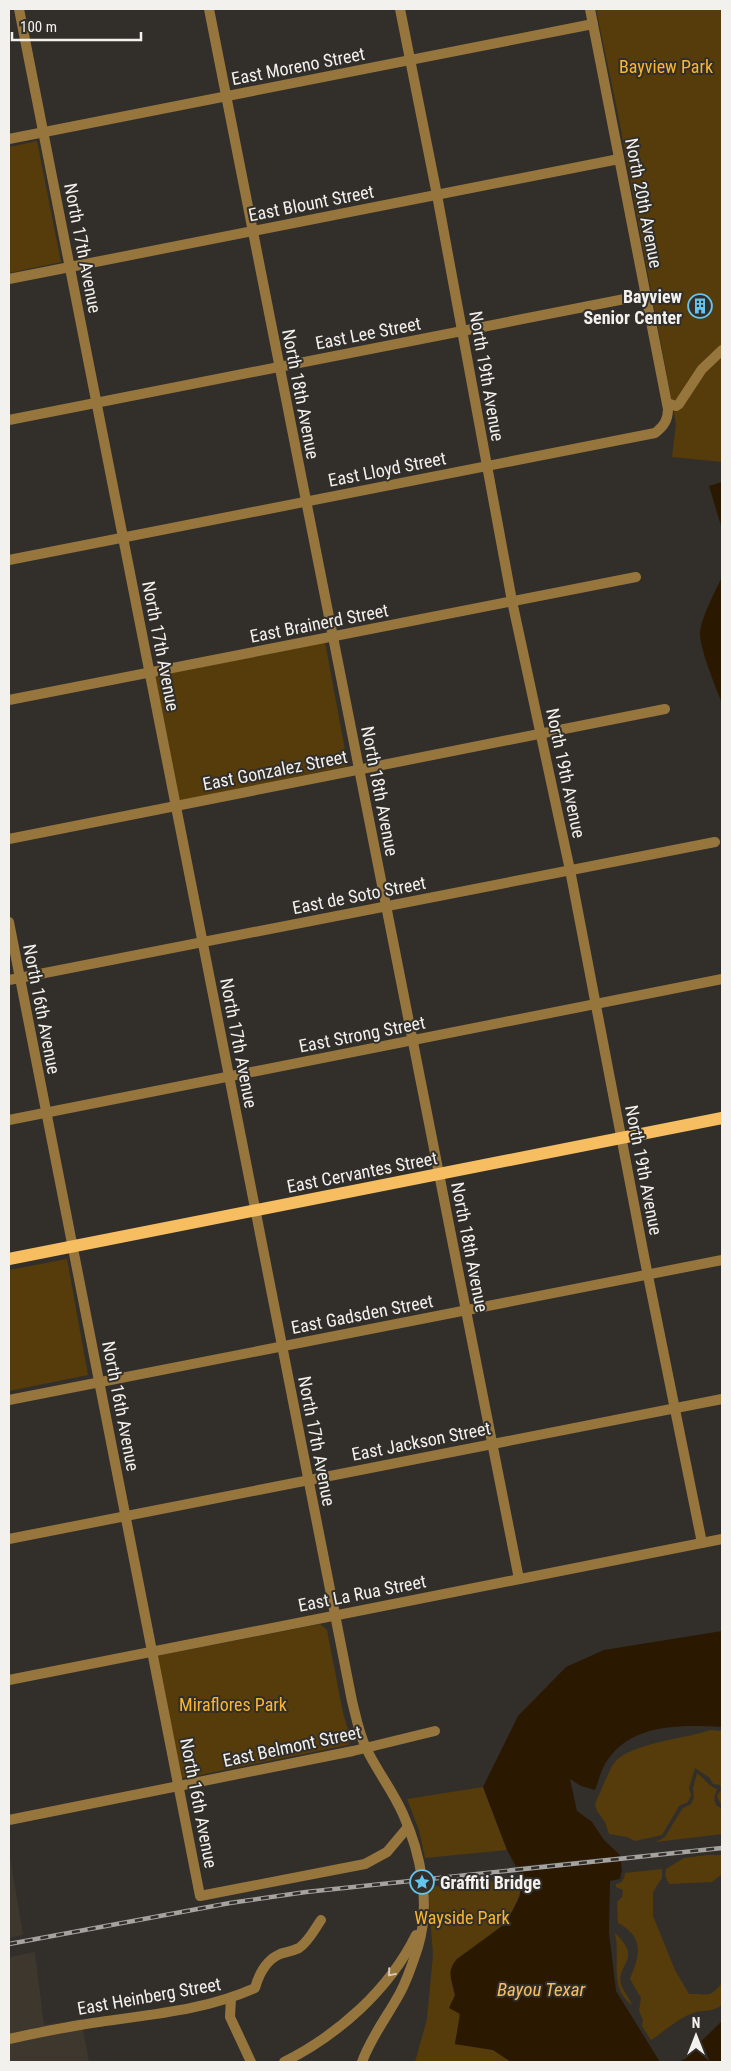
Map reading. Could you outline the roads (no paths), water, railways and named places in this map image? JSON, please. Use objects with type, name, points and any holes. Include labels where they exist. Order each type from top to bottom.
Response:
[{"type":"main road","name":"East Cervantes Street","points":[[9,1259],[722,1118]]},
{"type":"street","name":"North 17th Avenue","points":[[19,9],[352,1701],[366,1748],[404,1814],[415,1848],[420,1873],[424,1916],[418,1945],[406,1980],[371,2040],[362,2062]]},
{"type":"street","name":"North 18th Avenue","points":[[209,9],[465,1311],[520,1579]]},
{"type":"street","name":"North 19th Avenue","points":[[400,9],[437,195],[512,601],[570,870],[621,1138],[702,1543]]},
{"type":"street","name":"North 20th Avenue","points":[[590,9],[667,403]]},
{"type":"street","name":"East Moreno Street","points":[[9,139],[593,24]]},
{"type":"street","name":"East Blount Street","points":[[9,279],[619,159]]},
{"type":"street","name":"East Lee Street","points":[[9,420],[645,295]]},
{"type":"street","points":[[667,403],[672,406],[679,404],[702,368],[722,350]]},
{"type":"street","name":"East Lloyd Street","points":[[9,560],[655,433],[665,424],[668,416],[667,403]]},
{"type":"street","name":"East Brainerd Street","points":[[9,700],[636,577]]},
{"type":"street","name":"East Gonzalez Street","points":[[9,839],[664,709]]},
{"type":"street","name":"East de Soto Street","points":[[9,980],[715,842]]},
{"type":"street","name":"North 16th Avenue","points":[[9,922],[200,1896],[365,1864],[387,1852],[408,1827]]},
{"type":"street","name":"East Strong Street","points":[[9,1120],[722,980]]},
{"type":"street","name":"East Gadsden Street","points":[[9,1400],[722,1260]]},
{"type":"street","name":"East Jackson Street","points":[[9,1539],[722,1398]]},
{"type":"street","name":"East La Rua Street","points":[[9,1680],[722,1539]]},
{"type":"street","name":"East Belmont Street","points":[[9,1820],[366,1748],[435,1731]]},
{"type":"street","points":[[284,2062],[329,2036],[372,1997],[405,1955],[424,1916]]},
{"type":"street","name":"East Heinberg Street","points":[[9,2039],[80,2025],[180,2011],[231,1998],[254,1988],[258,1975],[269,1962],[278,1955],[297,1949],[308,1940],[321,1920]]},
{"type":"street","points":[[231,1998],[230,2017],[251,2062]]},
{"type":"water","points":[[722,482],[722,529],[709,486]]},
{"type":"water","points":[[722,577],[722,703],[705,657],[700,632],[706,612]]},
{"type":"water","name":"Bayou Texar","points":[[722,1631],[722,1727],[676,1727],[646,1732],[632,1738],[609,1758],[595,1790],[581,1786],[570,1779],[577,1811],[592,1822],[604,1840],[620,1855],[622,1870],[620,1879],[610,1881],[609,1933],[616,1991],[660,2062],[511,2062],[493,2050],[455,2044],[460,2014],[449,2008],[455,1995],[451,1968],[457,1959],[506,1923],[520,1896],[522,1878],[507,1850],[483,1787],[518,1716],[566,1667],[604,1650]]},
{"type":"water","points":[[722,2021],[722,2062],[680,2062]]},
{"type":"railway","points":[[9,1944],[230,1903],[306,1892],[722,1848]]},
{"type":"place","name":"Bayview Senior Center","points":[[700,306]]},
{"type":"place","name":"Graffiti Bridge","points":[[422,1882]]},
{"type":"park label","name":"Bayview Park","points":[[666,66]]},
{"type":"park label","name":"Miraflores Park","points":[[233,1704]]},
{"type":"park label","name":"Wayside Park","points":[[462,1917]]}]
